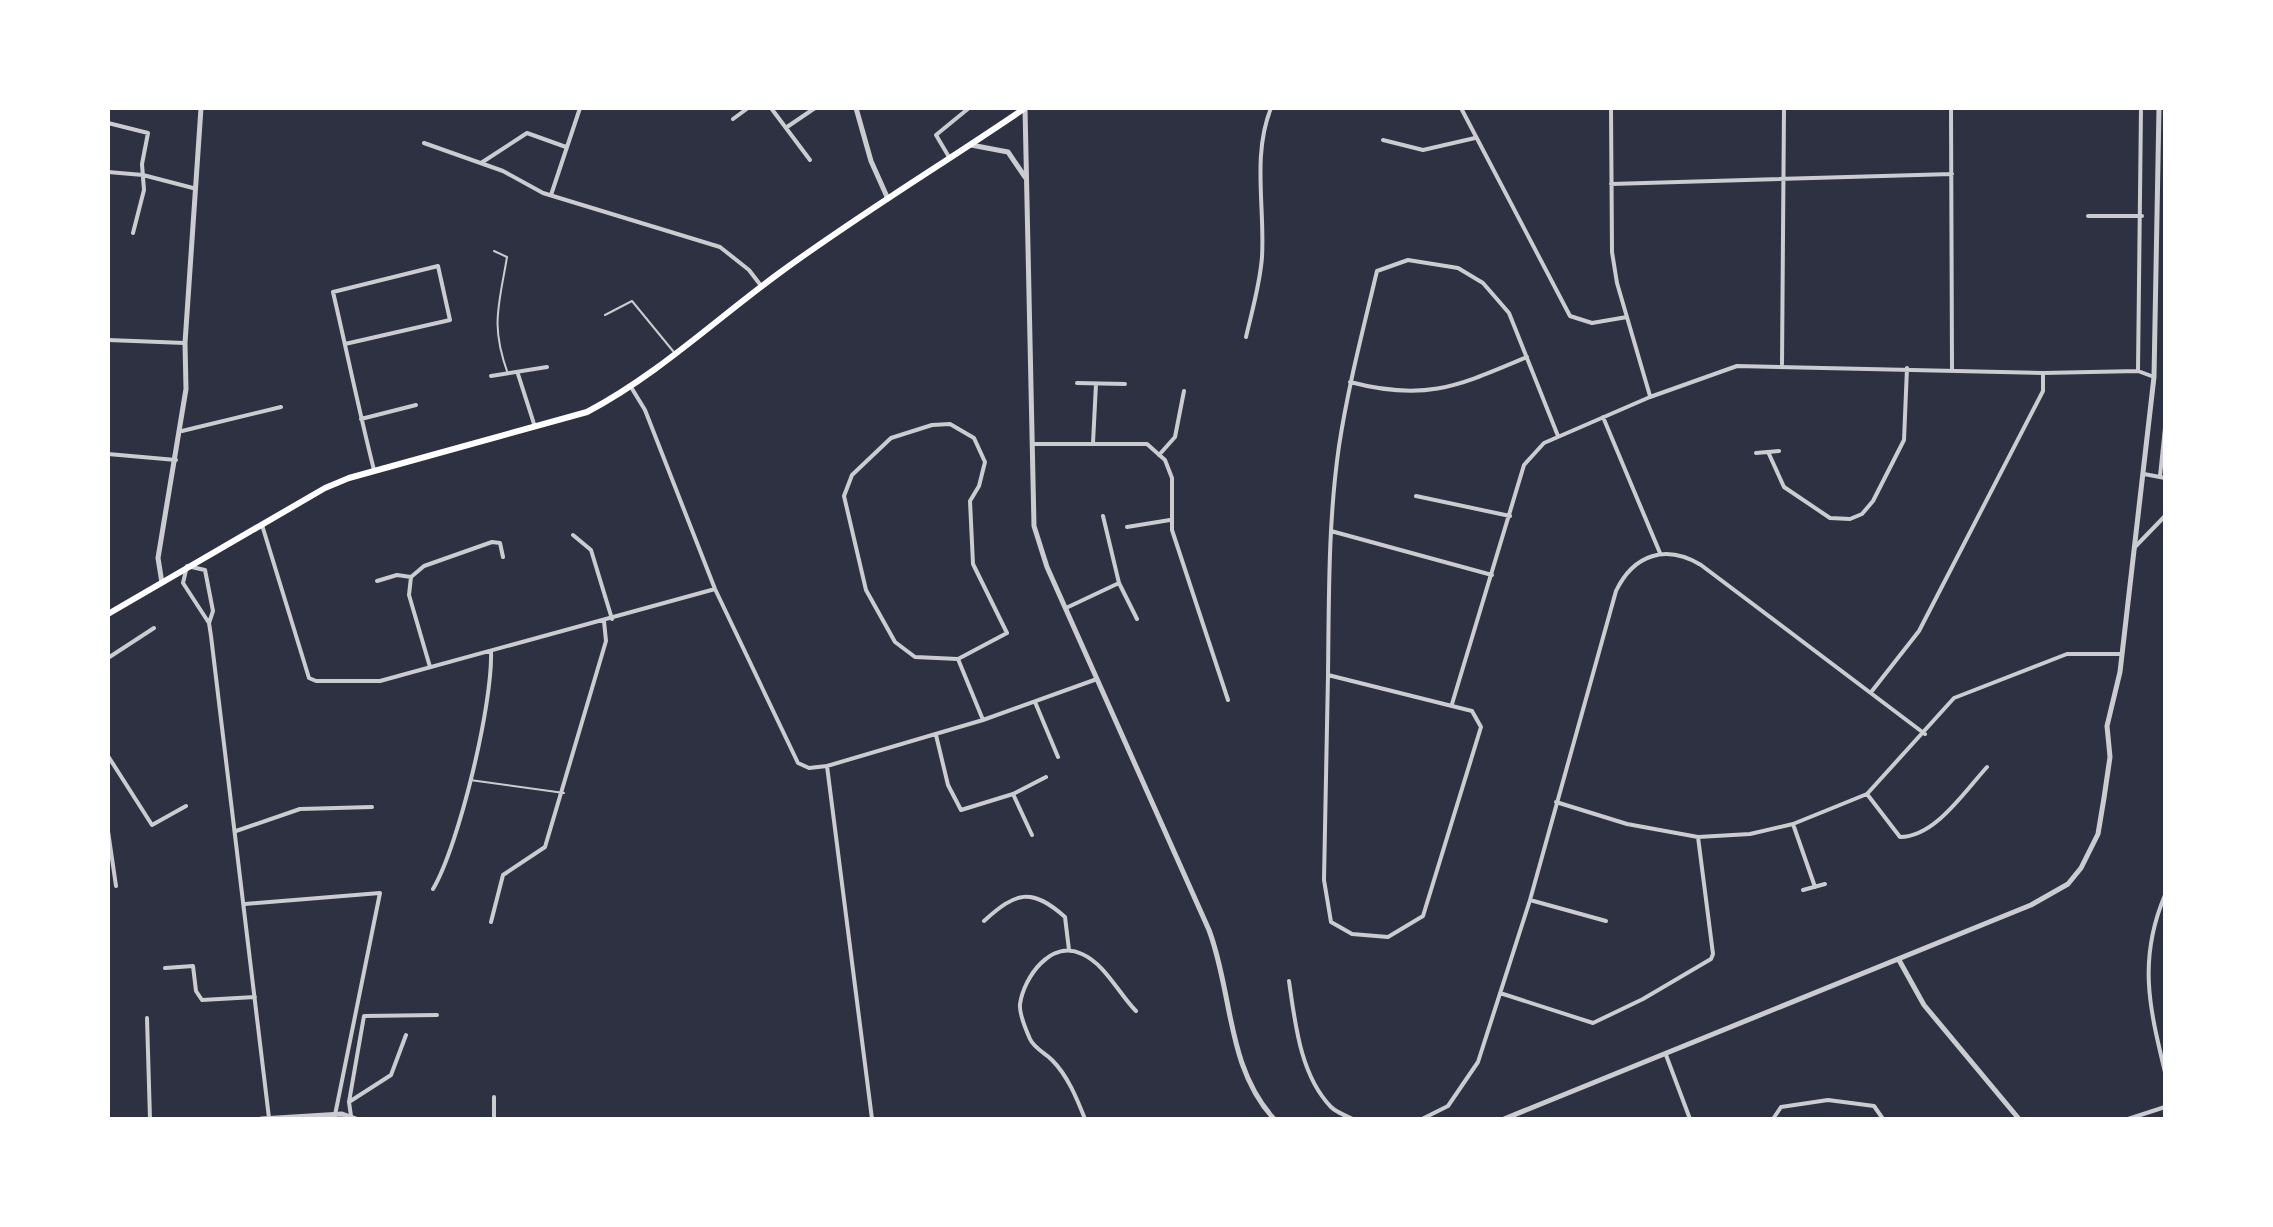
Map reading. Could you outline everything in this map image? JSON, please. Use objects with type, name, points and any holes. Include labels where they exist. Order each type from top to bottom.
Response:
[{"type":"main road","points":[[108,614],[325,488],[587,412],[631,387],[762,287],[1025,108]]},
{"type":"street","points":[[162,584],[158,558],[182,431],[186,389],[185,343],[193,188],[201,108]]},
{"type":"street","points":[[551,195],[580,108]]},
{"type":"street","points":[[733,119],[748,108]]},
{"type":"street","points":[[771,108],[810,160]]},
{"type":"street","points":[[786,128],[815,108]]},
{"type":"street","points":[[856,108],[888,200]]},
{"type":"street","points":[[950,159],[936,135],[969,108]]},
{"type":"street","points":[[1025,108],[1034,526],[1047,567],[1220,959],[1238,1060],[1260,1103],[1274,1119]]},
{"type":"street","points":[[1246,337],[1262,259],[1260,176],[1265,122],[1271,108]]},
{"type":"street","points":[[1461,108],[1570,316],[1592,323],[1627,317]]},
{"type":"street","points":[[1611,108],[1612,252],[1650,397]]},
{"type":"street","points":[[1782,364],[1784,108]]},
{"type":"street","points":[[1951,108],[1952,369]]},
{"type":"street","points":[[2138,371],[2141,108]]},
{"type":"street","points":[[1504,1119],[2051,897],[2068,884],[2081,868],[2100,822],[2110,757],[2107,726],[2122,654],[2154,377],[2159,108]]},
{"type":"street","points":[[108,123],[148,133],[144,190],[133,233]]},
{"type":"street","points":[[481,163],[527,133],[566,147]]},
{"type":"street","points":[[1383,140],[1423,150],[1475,138]]},
{"type":"street","points":[[424,143],[481,163],[551,195],[720,247],[749,270],[762,287]]},
{"type":"street","points":[[971,145],[1008,152],[1027,182]]},
{"type":"street","points":[[108,172],[143,175],[193,188]]},
{"type":"street","points":[[1611,184],[1952,174]]},
{"type":"street","points":[[2088,216],[2142,216]]},
{"type":"street","points":[[1328,675],[1452,704],[1472,711],[1481,727],[1423,916],[1388,937],[1352,934],[1331,922],[1324,880],[1328,675],[1331,531],[1339,449],[1350,382],[1377,271],[1408,260],[1458,268],[1483,283],[1509,313],[1558,436]]},
{"type":"street","points":[[345,344],[450,320],[438,266],[333,292],[374,472]]},
{"type":"street","points":[[108,340],[185,343]]},
{"type":"street","points":[[1350,382],[1391,393],[1428,392],[1485,375],[1527,357]]},
{"type":"street","points":[[1452,704],[1526,460],[1537,448],[1558,436],[1720,369],[1782,364],[2043,373],[2138,371],[2154,377]]},
{"type":"street","points":[[491,376],[547,367]]},
{"type":"street","points":[[1769,454],[1784,487],[1830,518],[1850,519],[1862,514],[1873,501],[1904,440],[1907,368]]},
{"type":"street","points":[[1872,691],[1919,631],[1946,581],[2043,391],[2043,373]]},
{"type":"street","points":[[518,374],[535,427]]},
{"type":"street","points":[[1077,383],[1125,384]]},
{"type":"street","points":[[1093,443],[1096,384]]},
{"type":"street","points":[[631,387],[645,410],[715,589],[791,754],[809,768],[827,766],[936,735],[1098,678]]},
{"type":"street","points":[[1159,455],[1175,437],[1184,391]]},
{"type":"street","points":[[361,419],[416,405]]},
{"type":"street","points":[[182,431],[281,407]]},
{"type":"street","points":[[1603,417],[1660,553]]},
{"type":"street","points":[[950,424],[974,438],[985,462],[979,486],[970,501],[973,564],[1007,633],[958,659],[915,657],[895,642],[866,590],[844,496],[852,475],[877,448],[891,438],[932,425],[950,424]]},
{"type":"street","points":[[2144,474],[2162,477],[2165,428]]},
{"type":"street","points":[[1033,444],[1147,444],[1159,455],[1172,478],[1170,520],[1228,700]]},
{"type":"street","points":[[1756,453],[1779,451]]},
{"type":"street","points":[[108,454],[176,460]]},
{"type":"street","points":[[1416,496],[1510,516]]},
{"type":"street","points":[[1103,516],[1119,583],[1137,619]]},
{"type":"street","points":[[2134,548],[2165,516]]},
{"type":"street","points":[[1127,527],[1170,520]]},
{"type":"street","points":[[262,525],[309,678],[347,683],[380,681],[715,589]]},
{"type":"street","points":[[1331,531],[1492,575]]},
{"type":"street","points":[[573,535],[591,550],[612,619]]},
{"type":"street","points":[[430,667],[409,595],[411,577],[424,566],[492,542],[500,543],[503,557]]},
{"type":"street","points":[[1422,1119],[1448,1106],[1478,1062],[1530,900],[1616,591],[1630,568],[1660,553],[1676,553],[1701,565],[1872,691],[1925,734]]},
{"type":"street","points":[[209,623],[213,611],[205,570],[187,566],[183,583],[209,623],[269,1118]]},
{"type":"street","points":[[377,581],[397,575],[411,577]]},
{"type":"street","points":[[1066,608],[1119,583]]},
{"type":"street","points":[[491,922],[503,875],[545,847],[564,793],[606,641],[604,621]]},
{"type":"street","points":[[108,658],[154,628]]},
{"type":"street","points":[[433,889],[447,865],[469,780],[492,677],[491,651]]},
{"type":"street","points":[[1556,802],[1627,824],[1698,837],[1750,834],[1793,824],[1867,794],[1925,734],[1954,698],[2067,654],[2122,654]]},
{"type":"street","points":[[958,659],[983,720]]},
{"type":"street","points":[[1035,702],[1058,757]]},
{"type":"street","points":[[936,735],[948,785],[961,810],[1013,794],[1046,777]]},
{"type":"street","points":[[108,756],[152,825],[186,806]]},
{"type":"street","points":[[827,766],[872,1119]]},
{"type":"street","points":[[1867,794],[1900,837],[1915,837],[1940,817],[1987,767]]},
{"type":"street","points":[[1013,794],[1032,835]]},
{"type":"street","points":[[236,831],[300,809],[372,807]]},
{"type":"street","points":[[1793,824],[1815,887]]},
{"type":"street","points":[[108,831],[116,886]]},
{"type":"street","points":[[1500,993],[1593,1023],[1643,999],[1711,959],[1713,954],[1698,837]]},
{"type":"street","points":[[1803,890],[1825,884]]},
{"type":"street","points":[[245,904],[380,893],[335,1115]]},
{"type":"street","points":[[2165,895],[2152,925],[2146,964],[2153,1024],[2165,1072]]},
{"type":"street","points":[[984,921],[1002,904],[1021,897],[1044,898],[1065,917],[1069,950]]},
{"type":"street","points":[[1530,900],[1606,921]]},
{"type":"street","points":[[1085,1119],[1075,1093],[1054,1061],[1031,1043],[1020,1008],[1025,983],[1042,960],[1069,950],[1083,954],[1099,966],[1118,993],[1136,1011]]},
{"type":"street","points":[[1899,960],[1924,1005],[2019,1119]]},
{"type":"street","points":[[165,968],[193,966],[196,991],[202,1000],[255,997]]},
{"type":"street","points":[[1289,981],[1296,1032],[1310,1072],[1331,1108],[1353,1119]]},
{"type":"street","points":[[261,1119],[335,1115],[354,1117],[349,1102],[364,1016],[437,1015]]},
{"type":"street","points":[[147,1018],[150,1119]]},
{"type":"street","points":[[349,1102],[391,1075],[406,1035]]},
{"type":"street","points":[[1666,1055],[1689,1119]]},
{"type":"street","points":[[494,1097],[494,1119]]},
{"type":"street","points":[[1773,1119],[1781,1107],[1828,1100],[1874,1106],[1883,1119]]},
{"type":"street","points":[[2128,1119],[2165,1107]]},
{"type":"lane","points":[[494,251],[507,257],[496,341],[508,375]]},
{"type":"lane","points":[[605,315],[632,301],[676,355]]},
{"type":"lane","points":[[469,780],[564,793]]}]
